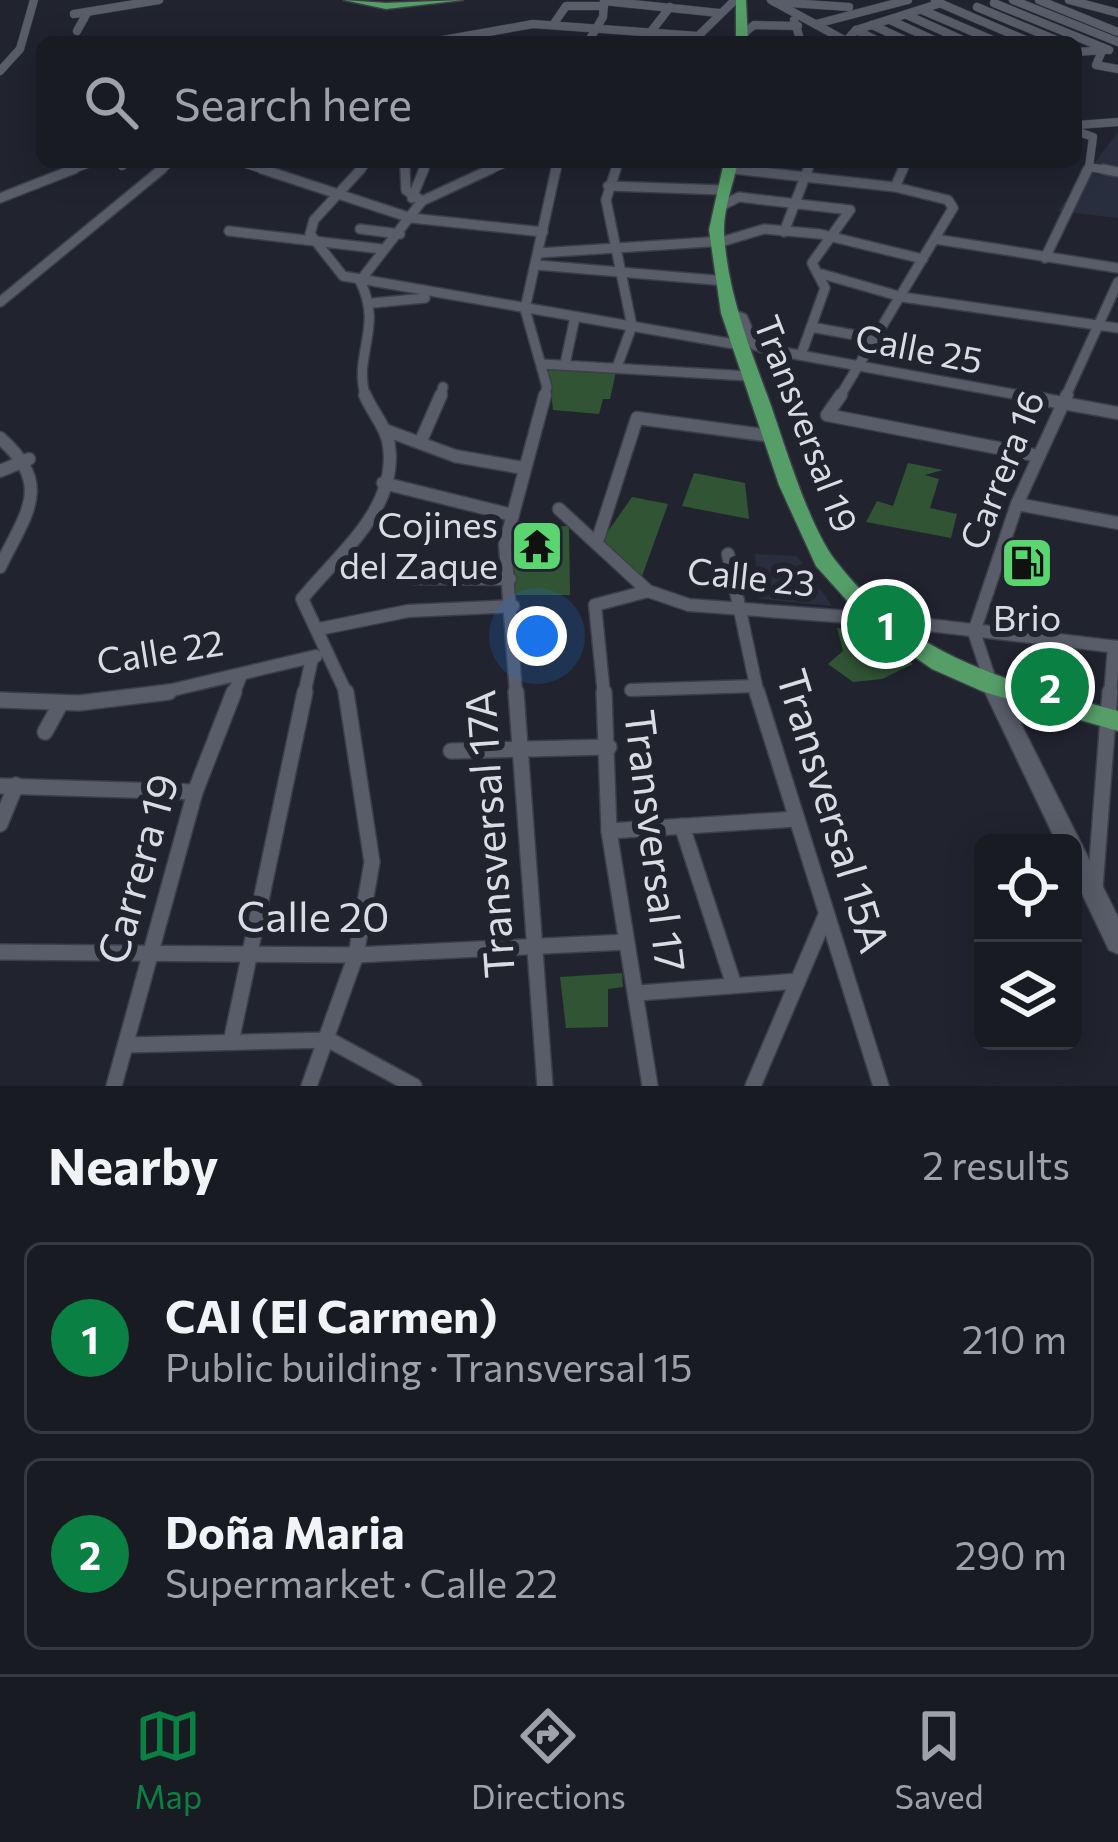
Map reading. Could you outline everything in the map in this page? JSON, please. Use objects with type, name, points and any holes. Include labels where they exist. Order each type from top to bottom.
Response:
[{"type":"main road","points":[[349,0],[422,6],[458,0]]},
{"type":"main road","points":[[737,0],[743,36]]},
{"type":"main road","name":"Transversal 19","points":[[730,168],[716,242],[729,313],[748,376],[824,561],[877,619],[923,653],[992,686]]},
{"type":"main road","points":[[992,686],[1115,720]]},
{"type":"street","points":[[3,65],[22,43],[19,38],[34,0]]},
{"type":"street","points":[[698,36],[737,0]]},
{"type":"street","points":[[841,0],[855,10]]},
{"type":"street","points":[[1013,0],[1112,48]]},
{"type":"street","points":[[1039,0],[1118,29]]},
{"type":"street","points":[[1069,0],[1102,13],[1118,13]]},
{"type":"street","points":[[1086,0],[1118,29]]},
{"type":"street","points":[[74,14],[153,1]]},
{"type":"street","points":[[773,1],[855,10]]},
{"type":"street","points":[[773,1],[838,36]]},
{"type":"street","points":[[814,24],[878,4],[905,1]]},
{"type":"street","points":[[960,12],[999,1],[1112,48]]},
{"type":"street","points":[[539,36],[566,6],[604,2],[719,13]]},
{"type":"street","points":[[592,36],[604,2]]},
{"type":"street","points":[[851,36],[856,30],[937,2],[1016,36]]},
{"type":"street","points":[[649,36],[670,7]]},
{"type":"street","points":[[977,7],[1047,36]]},
{"type":"street","points":[[921,9],[983,36]]},
{"type":"street","points":[[577,26],[585,10]]},
{"type":"street","points":[[77,31],[87,13]]},
{"type":"street","points":[[791,14],[800,36]]},
{"type":"street","points":[[906,14],[954,36]]},
{"type":"street","points":[[889,20],[925,36]]},
{"type":"street","points":[[462,36],[548,25],[677,36]]},
{"type":"street","points":[[745,36],[754,25],[797,26]]},
{"type":"street","points":[[872,25],[896,36]]},
{"type":"street","points":[[557,36],[563,26]]},
{"type":"street","points":[[856,30],[868,36]]},
{"type":"street","points":[[485,36],[487,31]]},
{"type":"street","points":[[1082,51],[1112,48]]},
{"type":"street","points":[[1112,48],[1096,65],[1118,68]]},
{"type":"street","points":[[1082,127],[1118,122]]},
{"type":"street","points":[[1045,258],[1089,167],[1093,136],[1082,131]]},
{"type":"street","points":[[1089,167],[1118,172]]},
{"type":"street","points":[[0,198],[78,168]]},
{"type":"street","points":[[0,302],[164,168]]},
{"type":"street","points":[[255,168],[411,218],[543,232]]},
{"type":"street","points":[[363,168],[314,220],[313,241],[331,267],[360,281],[740,345]]},
{"type":"street","points":[[406,168],[417,200]]},
{"type":"street","points":[[360,281],[411,218],[425,168]]},
{"type":"street","points":[[471,181],[476,168]]},
{"type":"street","points":[[417,200],[496,168]]},
{"type":"street","points":[[557,168],[525,309],[542,364],[748,376]]},
{"type":"street","points":[[616,168],[608,186],[632,326],[617,367]]},
{"type":"street","points":[[744,168],[895,187],[948,200],[952,208],[862,365],[827,416],[1039,456]]},
{"type":"street","points":[[784,232],[809,168]]},
{"type":"street","points":[[895,187],[904,168]]},
{"type":"street","points":[[608,186],[850,210],[812,263],[822,274],[825,288],[801,355]]},
{"type":"street","points":[[360,229],[400,234]]},
{"type":"street","points":[[538,259],[648,238],[716,242],[729,240],[736,230],[829,234],[923,259]]},
{"type":"street","points":[[229,231],[382,249]]},
{"type":"street","points":[[934,239],[1118,268]]},
{"type":"street","points":[[538,259],[726,281]]},
{"type":"street","points":[[822,274],[902,297],[1118,328]]},
{"type":"street","points":[[231,1042],[248,952],[320,655],[319,628],[302,599],[360,538],[383,483],[390,451],[385,430],[365,399],[362,379],[373,303],[360,281]]},
{"type":"street","name":"Carrera 16","points":[[974,632],[1017,504],[1118,282]]},
{"type":"street","points":[[373,303],[441,296]]},
{"type":"street","name":"Calle 25","points":[[729,313],[743,318],[754,345],[1118,413]]},
{"type":"street","points":[[565,364],[574,317]]},
{"type":"street","points":[[811,327],[877,339]]},
{"type":"street","name":"Transversal 17A","points":[[542,364],[547,387],[505,544],[545,1086]]},
{"type":"street","points":[[420,443],[443,387]]},
{"type":"street","points":[[597,542],[637,418],[771,436]]},
{"type":"street","points":[[385,430],[455,456],[524,468]]},
{"type":"street","points":[[0,438],[29,459],[35,474],[32,495],[0,567]]},
{"type":"street","points":[[0,472],[29,459]]},
{"type":"street","points":[[383,483],[512,514]]},
{"type":"street","points":[[1017,504],[1118,523]]},
{"type":"street","points":[[559,509],[648,591]]},
{"type":"street","name":"Transversal 15A","points":[[728,554],[735,608],[755,686],[881,1086]]},
{"type":"street","points":[[414,578],[510,579]]},
{"type":"street","name":"Calle 23","points":[[595,605],[648,591],[689,605],[877,619],[1116,647]]},
{"type":"street","name":"Transversal 17","points":[[595,605],[609,747],[609,831],[650,1086]]},
{"type":"street","points":[[319,628],[408,610],[513,607]]},
{"type":"street","points":[[974,632],[992,686],[1065,834]]},
{"type":"street","points":[[1094,895],[1115,720],[1116,647]]},
{"type":"street","points":[[309,1086],[356,955],[372,862],[347,695],[320,655]]},
{"type":"street","name":"Calle 22","points":[[0,700],[61,703],[241,675],[320,655]]},
{"type":"street","name":"Carrera 19","points":[[114,1086],[194,792],[241,675]]},
{"type":"street","points":[[631,690],[755,686]]},
{"type":"street","points":[[45,732],[61,703]]},
{"type":"street","points":[[451,751],[609,747]]},
{"type":"street","points":[[0,824],[7,791],[194,792]]},
{"type":"street","points":[[609,831],[797,819]]},
{"type":"street","points":[[682,826],[734,985]]},
{"type":"street","points":[[1082,870],[1114,928]]},
{"type":"street","points":[[753,1086],[827,914]]},
{"type":"street","name":"Calle 20","points":[[0,952],[356,955],[626,942]]},
{"type":"street","points":[[638,993],[798,981]]},
{"type":"street","points":[[126,1045],[329,1040],[414,1086]]},
{"type":"shaded area","points":[[1118,132],[1118,218],[1058,211]]},
{"type":"shaded area","points":[[755,554],[797,556],[832,606],[759,599]]},
{"type":"green space","points":[[548,365],[617,367],[610,399],[603,399],[599,414],[553,410]]},
{"type":"green space","points":[[908,463],[943,470],[925,475],[939,479],[930,508],[957,514],[951,538],[866,522],[877,501],[893,506]]},
{"type":"green space","points":[[694,473],[745,483],[749,519],[682,506]]},
{"type":"green space","points":[[632,497],[668,504],[641,579],[602,540]]},
{"type":"green space","points":[[569,526],[570,595],[509,595],[505,528]]},
{"type":"green space","points":[[837,628],[868,631],[913,664],[882,679],[853,682],[828,664],[843,651]]},
{"type":"green space","points":[[622,973],[623,987],[608,989],[608,1027],[566,1028],[560,977]]},
{"type":"building","points":[[1014,549],[1046,558],[1044,567],[1011,557]]},
{"type":"place","name":"Cojines del Zaque","points":[[537,546]]},
{"type":"place","name":"Brio","points":[[1027,563]]},
{"type":"place","name":"CAI (El Carmen)","points":[[886,624]]},
{"type":"place","name":"Doña Maria","points":[[1050,687]]}]
